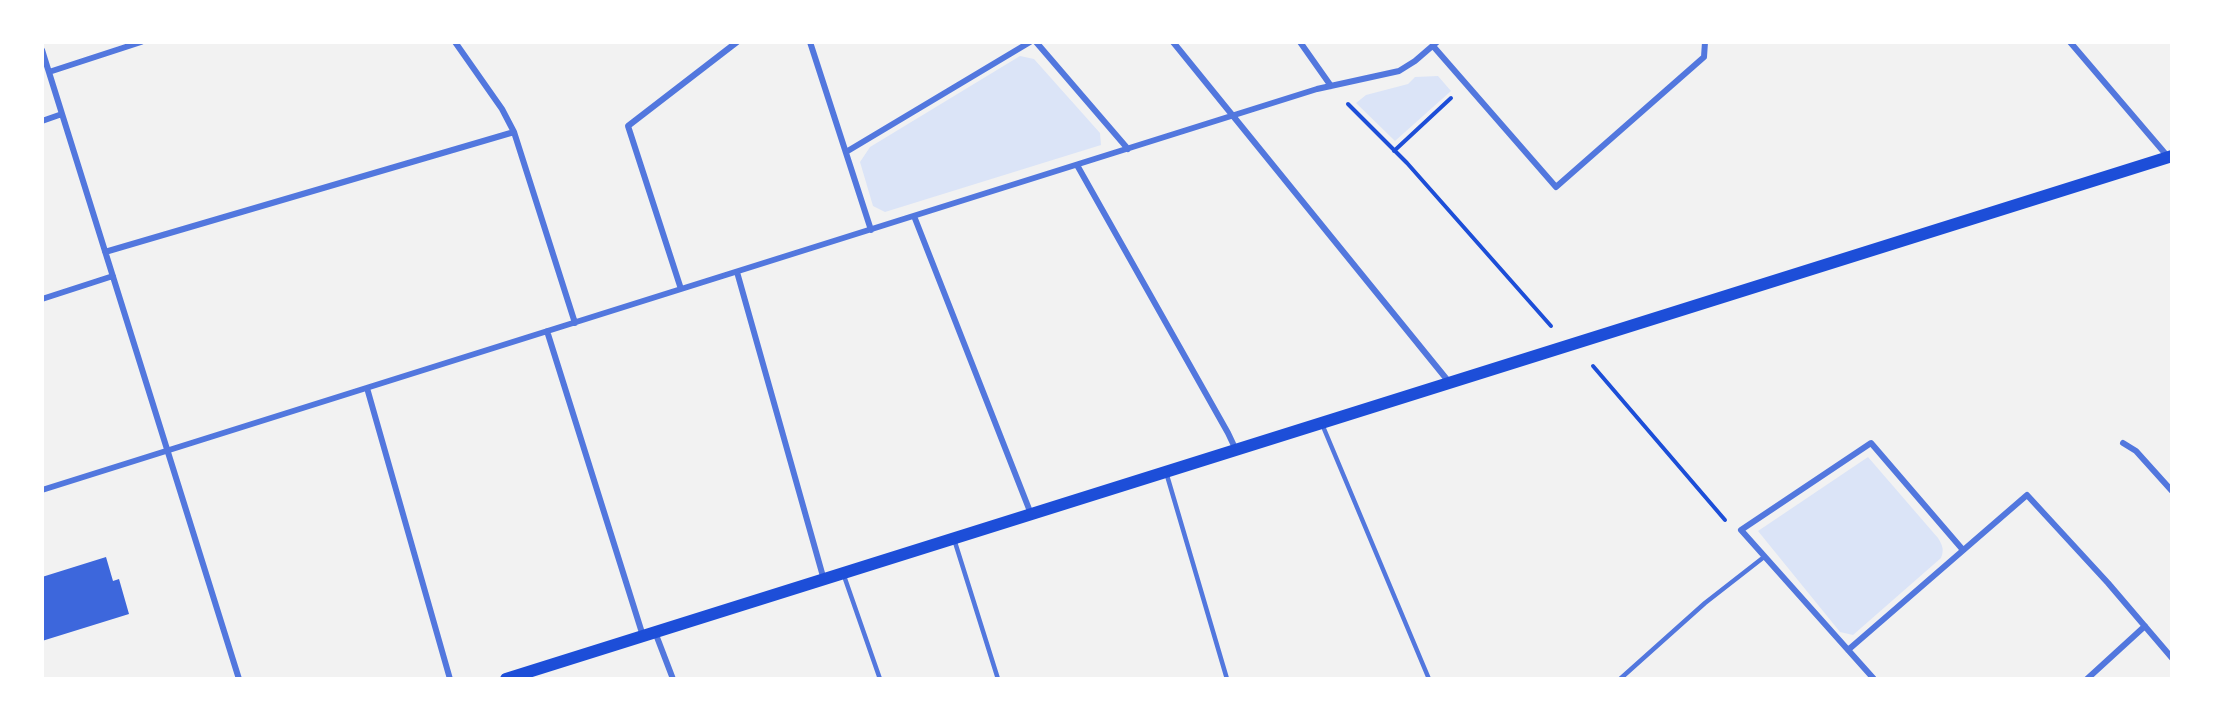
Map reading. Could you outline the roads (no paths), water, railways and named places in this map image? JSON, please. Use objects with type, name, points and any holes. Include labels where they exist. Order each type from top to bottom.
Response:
[{"type":"main road","points":[[506,679],[2171,158]]},
{"type":"street","points":[[49,72],[141,42]]},
{"type":"street","points":[[455,42],[502,109],[514,132],[575,323]]},
{"type":"street","points":[[681,289],[628,126],[737,42]]},
{"type":"street","points":[[810,42],[871,230]]},
{"type":"street","points":[[846,152],[1030,42]]},
{"type":"street","points":[[1036,42],[1128,149]]},
{"type":"street","points":[[1173,42],[1450,383]]},
{"type":"street","points":[[1300,42],[1331,86]]},
{"type":"street","points":[[42,490],[1331,86],[1398,71],[1435,44],[1466,84],[1556,187],[1704,57],[1705,42]]},
{"type":"street","points":[[2070,42],[2171,158]]},
{"type":"street","points":[[42,50],[238,679]]},
{"type":"street","points":[[42,121],[62,114]]},
{"type":"street","points":[[105,252],[514,132]]},
{"type":"street","points":[[1077,165],[1236,450]]},
{"type":"street","points":[[914,216],[1031,514]]},
{"type":"street","points":[[737,272],[824,580]]},
{"type":"street","points":[[42,299],[113,276]]},
{"type":"street","points":[[547,332],[643,636]]},
{"type":"street","points":[[367,388],[450,679]]},
{"type":"street","points":[[1874,679],[1741,530],[1871,443],[1963,550]]},
{"type":"street","points":[[2123,443],[2136,451],[2172,491]]},
{"type":"street","points":[[1848,650],[2027,495],[2172,658]]},
{"type":"street","points":[[2087,679],[2145,626]]},
{"type":"street","points":[[655,632],[673,679]]},
{"type":"lane","points":[[1321,423],[1428,679]]},
{"type":"lane","points":[[1166,472],[1227,679]]},
{"type":"lane","points":[[954,539],[998,679]]},
{"type":"lane","points":[[1620,679],[1705,603],[1764,556]]},
{"type":"lane","points":[[843,573],[880,679]]}]
